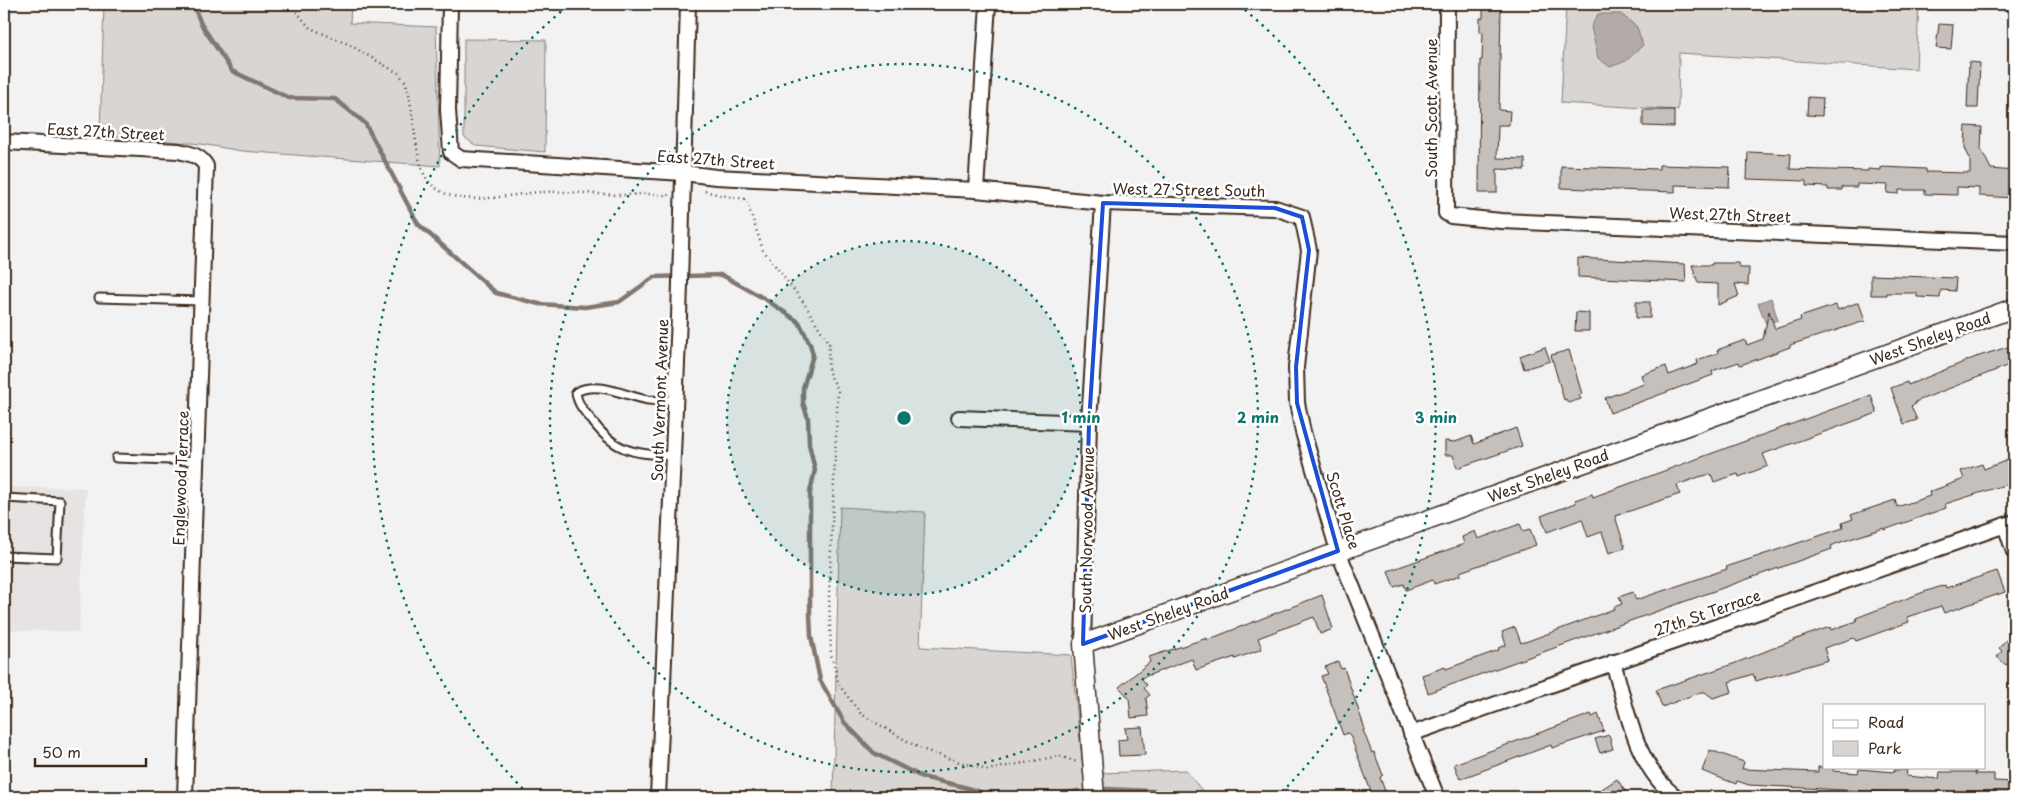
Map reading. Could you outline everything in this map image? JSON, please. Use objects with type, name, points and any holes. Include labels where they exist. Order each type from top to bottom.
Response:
[{"type":"street","name":"East 27th Street","points":[[450,4],[448,110],[451,152],[461,159],[682,180],[716,177],[976,190],[1103,203]]},
{"type":"street","name":"South Vermont Avenue","points":[[658,797],[679,317],[688,4]]},
{"type":"street","points":[[976,190],[988,4]]},
{"type":"street","name":"South Scott Avenue","points":[[1446,213],[1447,4]]},
{"type":"street","name":"East 27th Street","points":[[4,142],[178,151],[194,154],[203,161]]},
{"type":"street","name":"Englewood Terrace","points":[[185,797],[206,166],[203,161]]},
{"type":"street","name":"West 27 Street South","points":[[1103,203],[1275,208],[1302,217]]},
{"type":"street","name":"South Norwood Avenue","points":[[1095,797],[1083,644],[1089,423],[1103,203]]},
{"type":"street","name":"West 27th Street","points":[[1446,213],[1451,216],[1501,221],[2014,243]]},
{"type":"street","name":"Scott Place","points":[[1302,217],[1309,250],[1296,367],[1297,403],[1303,432],[1338,551],[1437,797]]},
{"type":"street","name":"West Sheley Road","points":[[1083,644],[2014,308]]},
{"type":"street","points":[[959,418],[1089,423]]},
{"type":"street","points":[[2010,523],[2014,552]]},
{"type":"street","name":"27th St Terrace","points":[[1411,734],[2010,523]]},
{"type":"street","points":[[1613,662],[1641,755],[1666,789],[1676,797]]},
{"type":"lane","points":[[98,298],[202,301]]},
{"type":"lane","points":[[673,456],[636,454],[616,446],[598,429],[576,400],[576,392],[582,388],[605,388],[649,400],[675,400]]},
{"type":"lane","points":[[116,458],[196,461]]},
{"type":"lane","points":[[4,498],[60,501],[57,558],[4,556]]},
{"type":"path","points":[[290,4],[310,28],[348,44],[398,72],[405,81],[408,90],[420,161],[425,175],[441,191],[453,196],[492,199],[543,192],[622,195],[654,193],[668,196],[670,186],[682,180],[700,189],[720,195],[746,199],[763,250],[804,303],[829,344],[828,371],[838,390],[829,594],[831,654],[839,685],[861,714],[919,748],[956,761],[987,770],[1059,756],[1077,762],[1082,766]]},
{"type":"highlighted area","points":[[1103,203],[1275,208],[1302,217],[1309,250],[1296,367],[1297,403],[1338,551],[1083,644],[1089,423]]},
{"type":"shaded area","points":[[1598,14],[1621,14],[1637,27],[1643,45],[1626,61],[1610,67],[1598,58],[1591,27]]},
{"type":"shaded area","points":[[1771,298],[1778,320],[1766,324],[1758,303]]},
{"type":"shaded area","points":[[4,487],[86,488],[79,632],[4,630]]},
{"type":"green space","points":[[104,4],[351,4],[350,23],[436,27],[440,166],[242,151],[201,144],[100,135]]},
{"type":"green space","points":[[1566,4],[1919,4],[1916,69],[1679,53],[1678,110],[1561,103]]},
{"type":"green space","points":[[464,39],[546,40],[545,152],[476,146],[464,137]]},
{"type":"green space","points":[[840,507],[925,512],[920,647],[1071,655],[1086,797],[833,797]]},
{"type":"green space","points":[[1186,770],[1207,797],[1102,797],[1101,773]]},
{"type":"building","points":[[1483,8],[1501,8],[1499,110],[1510,111],[1509,125],[1498,125],[1497,158],[1525,159],[1525,170],[1497,169],[1497,193],[1479,193],[1480,60],[1482,60],[1483,32],[1480,32],[1480,18],[1483,18]]},
{"type":"building","points":[[1939,24],[1953,25],[1951,49],[1936,48]]},
{"type":"building","points":[[1969,62],[1980,63],[1978,108],[1967,108]]},
{"type":"building","points":[[1808,97],[1823,98],[1822,116],[1807,115]]},
{"type":"building","points":[[1643,110],[1674,110],[1674,127],[1643,126]]},
{"type":"building","points":[[1966,126],[1982,127],[1981,149],[1991,169],[2014,171],[2014,198],[1979,196],[1979,188],[1957,187],[1957,195],[1925,194],[1925,190],[1899,190],[1899,194],[1887,193],[1888,185],[1857,184],[1857,187],[1842,187],[1842,190],[1828,190],[1828,187],[1806,186],[1806,181],[1747,179],[1748,152],[1791,154],[1790,169],[1868,171],[1868,169],[1881,170],[1881,167],[1926,169],[1926,172],[1970,173],[1970,159],[1965,148]]},
{"type":"building","points":[[1659,165],[1730,167],[1729,187],[1675,185],[1675,192],[1561,188],[1561,166],[1659,169]]},
{"type":"building","points":[[1578,258],[1685,264],[1686,282],[1578,277]]},
{"type":"building","points":[[1712,263],[1738,263],[1740,268],[1749,268],[1748,285],[1735,284],[1739,296],[1718,305],[1718,284],[1698,283],[1692,265],[1712,265]]},
{"type":"building","points":[[1871,275],[1956,278],[1955,291],[1941,290],[1940,298],[1917,297],[1917,293],[1871,295]]},
{"type":"building","points":[[1636,302],[1650,302],[1650,318],[1636,318]]},
{"type":"building","points":[[1859,302],[1865,321],[1790,345],[1790,347],[1740,365],[1739,362],[1712,371],[1713,375],[1610,413],[1605,398],[1644,384],[1641,375],[1666,366],[1669,375],[1698,364],[1697,360],[1718,353],[1717,350],[1745,340],[1747,345],[1763,339],[1769,311],[1775,329],[1801,320],[1800,317],[1836,305],[1838,310]]},
{"type":"building","points":[[1576,312],[1589,313],[1589,331],[1575,331]]},
{"type":"building","points":[[2014,345],[2014,363],[1915,402],[1916,404],[1911,406],[1917,420],[1904,424],[1891,388],[1907,382],[1908,385],[1976,357]]},
{"type":"building","points":[[1545,347],[1550,361],[1524,369],[1520,356]]},
{"type":"building","points":[[1569,350],[1582,394],[1579,395],[1581,399],[1568,403],[1566,399],[1564,400],[1551,355]]},
{"type":"building","points":[[1871,395],[1877,413],[1763,454],[1768,466],[1739,477],[1738,474],[1714,482],[1711,474],[1699,477],[1677,485],[1680,494],[1615,516],[1625,548],[1609,553],[1602,532],[1588,537],[1582,519],[1547,532],[1541,516],[1576,503],[1575,500],[1592,494],[1593,497]]},
{"type":"building","points":[[1516,428],[1522,446],[1457,468],[1453,455],[1445,455],[1445,441],[1455,442],[1471,436],[1474,444]]},
{"type":"building","points":[[2008,460],[2011,467],[2014,465],[2014,482],[1945,504],[1946,508],[1884,530],[1884,528],[1838,543],[1831,546],[1832,549],[1428,693],[1422,675],[1445,667],[1446,669],[1499,650],[1498,648],[1506,645],[1502,632],[1515,627],[1521,643],[1528,641],[1614,609],[1614,607],[1622,604],[1619,597],[1633,592],[1636,600],[1727,569],[1726,567],[1843,528],[1842,523],[1853,519],[1851,515],[1895,500],[1897,507],[1930,496],[1929,492],[1964,479],[1961,471],[1982,464],[1984,469]]},
{"type":"building","points":[[1520,524],[1523,531],[1530,529],[1536,545],[1460,572],[1461,575],[1434,584],[1433,580],[1406,590],[1404,584],[1394,587],[1388,571],[1464,544],[1462,537],[1475,531],[1478,539]]},
{"type":"building","points":[[1997,571],[2005,592],[1944,613],[1941,606],[1907,617],[1909,622],[1856,641],[1854,638],[1824,648],[1828,660],[1756,681],[1753,674],[1729,682],[1732,692],[1713,698],[1705,692],[1701,692],[1662,707],[1656,690],[1733,664],[1830,627],[1831,630],[1857,621],[1856,618],[1921,593],[1945,585],[1946,588]]},
{"type":"building","points":[[1322,595],[1333,629],[1320,634],[1314,617],[1258,638],[1262,649],[1235,659],[1235,657],[1196,670],[1192,659],[1141,678],[1147,685],[1144,688],[1150,695],[1146,698],[1148,716],[1131,718],[1129,698],[1119,687],[1150,662],[1149,657],[1207,638],[1207,640]]},
{"type":"building","points":[[2014,631],[2014,663],[2011,660],[2006,665],[1997,657],[2002,651],[1999,648]]},
{"type":"building","points":[[1338,662],[1341,669],[1344,668],[1365,729],[1363,730],[1383,775],[1380,777],[1387,797],[1373,797],[1350,735],[1348,733],[1343,735],[1321,676],[1328,674],[1325,667]]},
{"type":"building","points":[[1591,714],[1592,717],[1598,714],[1604,731],[1552,748],[1551,745],[1460,779],[1454,764]]},
{"type":"building","points":[[1142,727],[1145,755],[1119,756],[1118,740],[1127,739],[1125,728]]},
{"type":"building","points":[[1609,735],[1613,749],[1600,753],[1595,739]]},
{"type":"building","points":[[1710,750],[1744,762],[1742,769],[1818,772],[1818,767],[1823,767],[1833,768],[1833,771],[1858,773],[1859,769],[1894,772],[1894,770],[1907,770],[1906,776],[1939,779],[1940,772],[1976,772],[1975,774],[1994,774],[1994,781],[2014,782],[2014,797],[1957,796],[1749,785],[1737,781],[1736,784],[1702,771]]},
{"type":"building","points":[[1617,779],[1629,797],[1607,797],[1602,789]]},
{"type":"waterway","points":[[193,4],[201,24],[232,71],[289,98],[335,99],[365,123],[418,224],[496,293],[539,304],[585,307],[619,302],[654,277],[722,275],[765,299],[799,322],[810,344],[813,355],[803,388],[803,403],[808,418],[809,444],[815,470],[810,492],[810,614],[811,636],[820,680],[844,722],[874,753],[922,777],[995,797]]},
{"type":"waterway","points":[[1106,789],[1151,791],[1200,797]]},
{"type":"waterway","points":[[1038,797],[1055,796],[1078,791]]},
{"type":"waterway","points":[[1202,797],[1225,797]]}]
